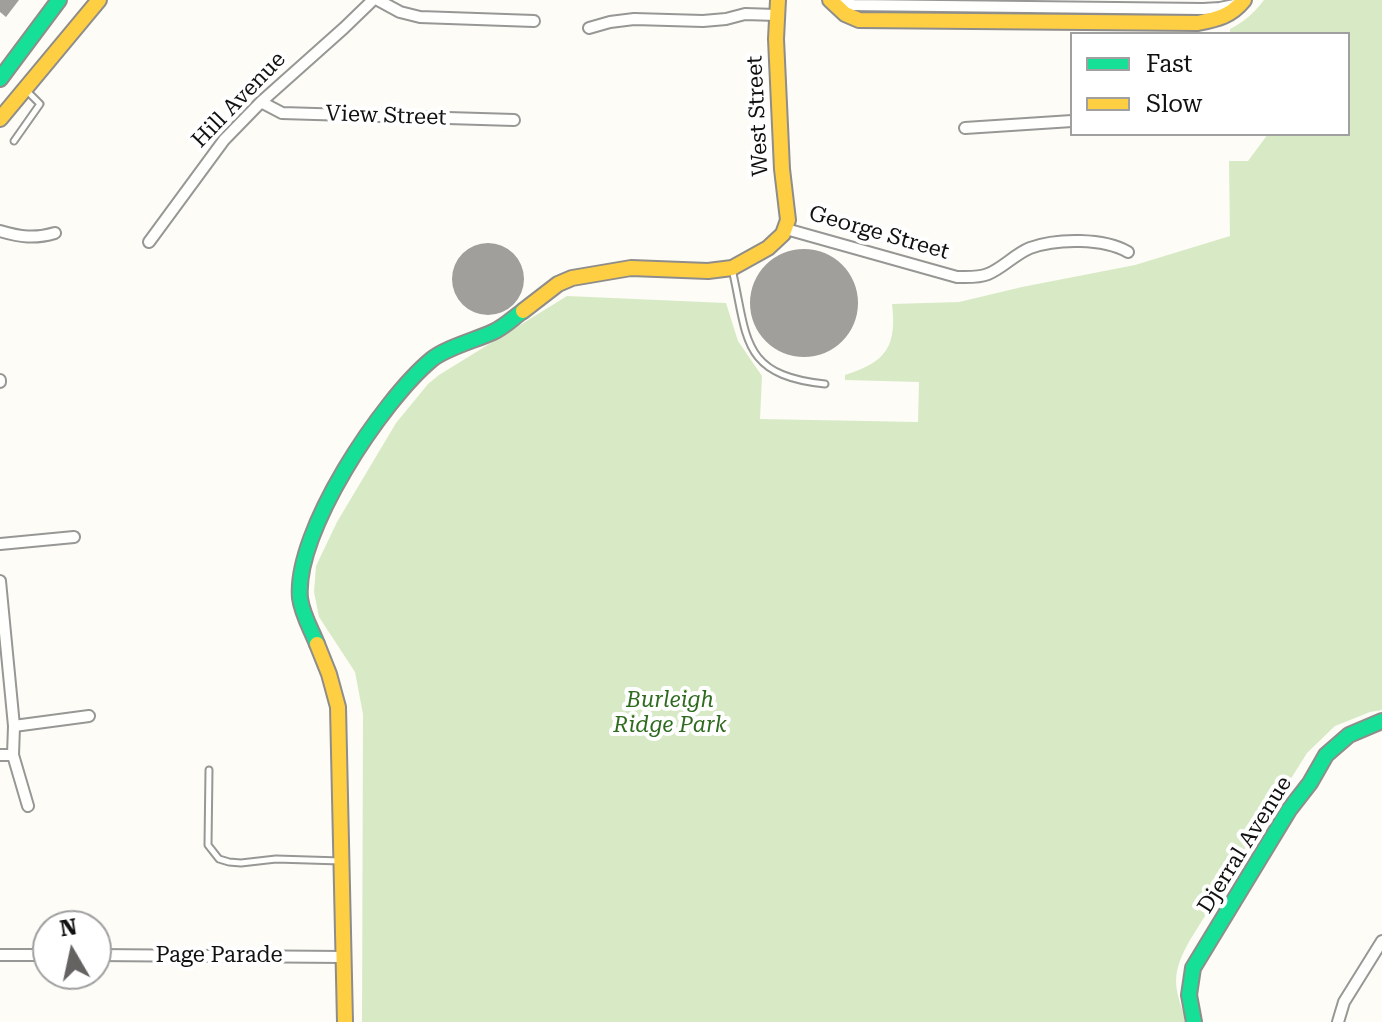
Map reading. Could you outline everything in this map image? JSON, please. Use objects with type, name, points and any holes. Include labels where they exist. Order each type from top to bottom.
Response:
[{"type":"street","points":[[0,119],[99,0]]},
{"type":"street","name":"Hill Avenue","points":[[149,242],[224,140],[261,102],[375,0],[420,17],[534,21]]},
{"type":"street","points":[[830,0],[845,14],[859,20],[1141,29],[1214,21],[1233,13],[1243,1]]},
{"type":"street","points":[[839,0],[851,5],[1203,9],[1226,7],[1243,1]]},
{"type":"street","points":[[0,79],[55,3]]},
{"type":"street","points":[[589,28],[626,20],[728,19],[777,7]]},
{"type":"street","name":"West Street","points":[[777,7],[782,169],[788,211],[786,229]]},
{"type":"street","name":"View Street","points":[[261,102],[282,113],[514,120]]},
{"type":"street","points":[[965,128],[1070,121]]},
{"type":"street","name":"George Street","points":[[345,1022],[338,707],[329,674],[303,611],[300,596],[302,570],[314,529],[357,449],[385,409],[418,371],[434,357],[497,330],[558,284],[572,278],[631,268],[708,271],[732,268],[768,248],[780,239],[786,229],[957,277],[971,278],[988,274],[1030,248],[1050,243],[1100,242],[1128,252]]},
{"type":"street","points":[[0,231],[37,238],[55,233]]},
{"type":"street","points":[[0,544],[74,537]]},
{"type":"street","points":[[0,581],[14,726],[13,755],[28,806]]},
{"type":"street","points":[[14,726],[89,716]]},
{"type":"street","name":"Djerral Avenue","points":[[1194,1022],[1189,993],[1193,968],[1289,810],[1326,755],[1337,744],[1382,721]]},
{"type":"street","points":[[0,755],[13,755]]},
{"type":"street","points":[[1338,1022],[1344,1002],[1382,941]]},
{"type":"street","points":[[0,955],[32,955]]},
{"type":"street","name":"Page Parade","points":[[112,955],[343,957]]},
{"type":"lane","points":[[14,141],[40,104],[25,89]]},
{"type":"lane","points":[[732,268],[740,315],[754,353],[768,368],[784,377],[825,384]]},
{"type":"lane","points":[[209,770],[208,845],[219,859],[241,863],[276,859],[341,861]]},
{"type":"green space","name":"Burleigh Ridge Park","points":[[1264,0],[1382,0],[1382,710],[1335,726],[1307,753],[1190,940],[1176,980],[1187,1022],[362,1022],[363,714],[355,672],[319,617],[314,592],[316,566],[337,522],[396,423],[428,384],[567,296],[726,303],[738,341],[762,376],[760,419],[918,422],[919,382],[845,380],[845,375],[870,364],[886,351],[893,331],[892,304],[959,302],[1135,265],[1230,236],[1229,161],[1248,161],[1267,136],[1350,136],[1350,32],[1230,32]]},
{"type":"building","points":[[0,0],[19,0],[6,17],[0,12]]},
{"type":"building","points":[[488,243],[508,249],[518,259],[524,279],[518,299],[508,309],[488,315],[468,309],[458,299],[452,279],[458,259],[468,249]]},
{"type":"building","points":[[804,249],[825,253],[842,265],[854,282],[858,303],[854,324],[842,341],[825,353],[804,357],[783,353],[766,341],[754,324],[750,303],[754,282],[766,265],[783,253]]},
{"type":"traffic: fast","points":[[0,79],[59,0]]},
{"type":"traffic: fast","points":[[317,644],[301,604],[302,571],[311,539],[326,505],[366,436],[411,379],[431,360],[497,330],[523,311]]},
{"type":"traffic: fast","points":[[1194,1022],[1189,995],[1193,968],[1289,810],[1326,755],[1349,735],[1382,721]]},
{"type":"traffic: slow","points":[[0,119],[99,0]]},
{"type":"traffic: slow","points":[[523,311],[558,284],[572,278],[631,268],[708,271],[732,268],[768,248],[783,234],[788,220],[782,169],[776,39],[778,0]]},
{"type":"traffic: slow","points":[[830,0],[845,14],[859,20],[1198,23],[1224,16],[1244,0]]},
{"type":"traffic: slow","points":[[317,644],[338,707],[345,1022]]}]
